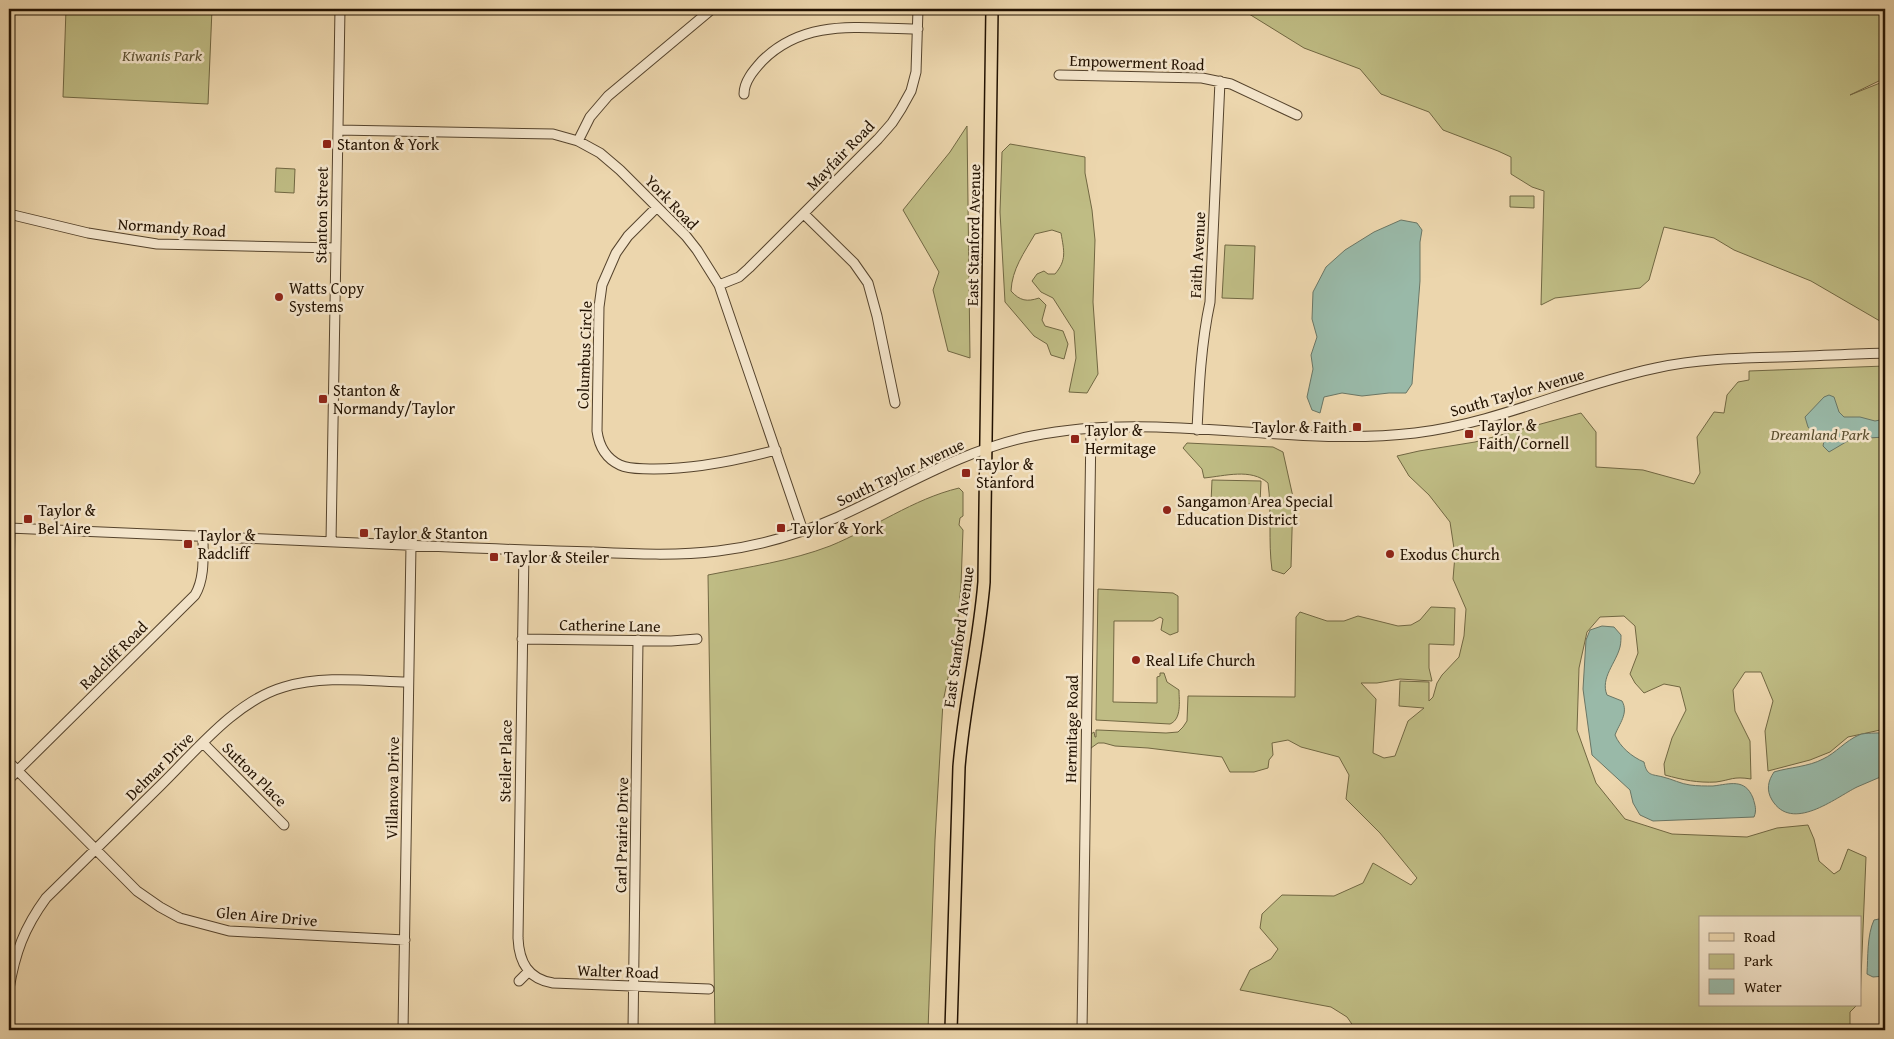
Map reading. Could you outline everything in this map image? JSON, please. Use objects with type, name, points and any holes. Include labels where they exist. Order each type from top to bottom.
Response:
[{"type":"main road","name":"East Stanford Avenue","points":[[950,1030],[962,728],[978,635],[984,582],[992,9]]},
{"type":"street","name":"Stanton Street","points":[[332,542],[340,9]]},
{"type":"street","points":[[578,141],[590,117],[608,96],[712,9]]},
{"type":"street","name":"Mayfair Road","points":[[718,286],[739,276],[749,268],[892,123],[911,91],[916,72],[918,9]]},
{"type":"street","points":[[744,94],[744,89],[751,75],[768,55],[780,46],[803,34],[833,28],[918,29]]},
{"type":"street","name":"Empowerment Road","points":[[1059,75],[1188,77],[1220,81],[1241,88],[1297,115]]},
{"type":"street","name":"Faith Avenue","points":[[1197,430],[1200,362],[1210,302],[1220,81]]},
{"type":"street","name":"York Road","points":[[338,130],[540,132],[578,141],[600,153],[620,170],[697,250],[718,286],[804,531]]},
{"type":"street","name":"Columbus Circle","points":[[657,207],[628,236],[616,253],[605,275],[599,306],[598,438],[602,449],[621,465],[637,468],[672,469],[727,463],[776,450]]},
{"type":"street","name":"Normandy Road","points":[[9,214],[88,233],[157,244],[336,248]]},
{"type":"street","points":[[804,214],[854,263],[868,283],[895,404]]},
{"type":"street","name":"South Taylor Avenue","points":[[10,528],[411,546],[689,554],[745,546],[804,531],[843,515],[939,467],[987,449],[1028,437],[1091,428],[1139,427],[1352,437],[1415,433],[1486,420],[1618,377],[1667,366],[1710,360],[1885,353]]},
{"type":"street","name":"Hermitage Road","points":[[1082,1030],[1091,428]]},
{"type":"street","points":[[9,573],[10,528]]},
{"type":"street","name":"Radcliff Road","points":[[9,779],[194,595],[200,587],[203,536]]},
{"type":"street","name":"Villanova Drive","points":[[403,1030],[411,546]]},
{"type":"street","name":"Steiler Place","points":[[524,550],[518,943],[522,961],[529,971]]},
{"type":"street","name":"Catherine Lane","points":[[522,639],[697,639]]},
{"type":"street","name":"Carl Prairie Drive","points":[[633,1030],[638,640]]},
{"type":"street","name":"Delmar Drive","points":[[9,989],[17,951],[25,931],[46,898],[226,721],[242,708],[281,687],[317,680],[408,682]]},
{"type":"street","name":"Sutton Place","points":[[204,743],[284,826]]},
{"type":"street","name":"Glen Aire Drive","points":[[9,762],[138,891],[160,907],[180,918],[204,926],[229,931],[405,940]]},
{"type":"street","points":[[519,981],[529,971]]},
{"type":"street","name":"Walter Road","points":[[529,971],[541,980],[553,983],[709,989]]},
{"type":"green space","name":"Kiwanis Park","points":[[66,9],[212,9],[208,104],[63,97]]},
{"type":"green space","points":[[1241,9],[1885,9],[1885,78],[1850,95],[1885,81],[1885,324],[1811,281],[1734,250],[1714,238],[1664,227],[1649,280],[1640,288],[1555,298],[1541,305],[1544,191],[1532,187],[1511,174],[1511,157],[1443,130],[1429,112],[1381,94],[1360,69],[1304,48]]},
{"type":"green space","points":[[967,126],[970,358],[948,351],[933,290],[939,272],[903,210],[950,152]]},
{"type":"green space","points":[[1010,144],[1085,157],[1085,173],[1095,240],[1093,302],[1098,374],[1087,393],[1069,392],[1076,358],[1074,331],[1053,298],[1041,292],[1032,281],[1037,274],[1044,271],[1048,274],[1055,274],[1059,269],[1064,255],[1061,233],[1052,230],[1035,234],[1016,268],[1011,291],[1017,297],[1024,300],[1039,298],[1046,305],[1042,320],[1045,326],[1063,331],[1068,344],[1064,359],[1051,355],[1047,344],[1034,336],[1005,302],[1000,212],[1002,152]]},
{"type":"green space","points":[[276,168],[295,169],[294,193],[275,192]]},
{"type":"green space","points":[[1510,196],[1534,196],[1534,208],[1510,207]]},
{"type":"green space","points":[[1225,245],[1255,246],[1253,299],[1222,298]]},
{"type":"green space","name":"Dreamland Park","points":[[1885,366],[1885,599],[1880,599],[1885,600],[1885,729],[1848,737],[1830,752],[1810,760],[1768,771],[1765,731],[1773,701],[1761,672],[1745,672],[1733,690],[1735,711],[1750,741],[1751,779],[1736,778],[1716,782],[1697,782],[1665,775],[1664,764],[1672,738],[1686,710],[1680,687],[1664,684],[1644,693],[1635,683],[1630,674],[1638,653],[1635,626],[1624,616],[1600,617],[1587,632],[1579,668],[1577,730],[1596,783],[1625,819],[1672,834],[1747,837],[1777,828],[1808,825],[1814,839],[1819,861],[1834,874],[1840,870],[1848,849],[1866,857],[1862,954],[1862,916],[1699,916],[1699,1006],[1856,1006],[1850,1012],[1850,1030],[1356,1030],[1347,1017],[1331,1007],[1240,990],[1250,970],[1271,959],[1278,949],[1260,928],[1262,914],[1282,895],[1334,896],[1363,883],[1373,863],[1411,885],[1417,878],[1380,833],[1346,799],[1349,775],[1339,757],[1301,747],[1288,740],[1272,743],[1273,755],[1269,760],[1268,768],[1254,772],[1230,772],[1222,757],[1115,746],[1104,743],[1098,743],[1091,748],[1088,758],[1091,734],[1094,732],[1096,737],[1096,730],[1178,732],[1187,721],[1188,696],[1295,697],[1296,617],[1300,612],[1327,621],[1344,621],[1358,616],[1398,626],[1411,625],[1420,620],[1431,607],[1455,608],[1454,645],[1429,644],[1429,668],[1432,681],[1400,679],[1377,683],[1361,683],[1376,699],[1373,753],[1384,758],[1395,756],[1408,721],[1424,708],[1399,706],[1400,681],[1429,682],[1429,701],[1433,697],[1437,683],[1442,675],[1459,657],[1464,636],[1466,609],[1453,579],[1455,555],[1450,522],[1429,495],[1409,476],[1397,456],[1475,442],[1581,413],[1596,432],[1596,467],[1643,470],[1694,484],[1700,473],[1697,437],[1714,412],[1724,413],[1727,395],[1738,382],[1749,380],[1749,371]]},
{"type":"green space","points":[[1187,443],[1273,447],[1283,452],[1293,497],[1291,567],[1284,574],[1272,570],[1268,483],[1261,478],[1246,474],[1204,478],[1202,469],[1183,448]]},
{"type":"green space","points":[[1212,480],[1261,481],[1260,504],[1211,503]]},
{"type":"green space","points":[[959,488],[963,492],[963,516],[960,518],[959,525],[963,530],[961,585],[956,639],[943,702],[935,840],[928,1030],[715,1030],[708,575],[800,556],[830,546],[910,506]]},
{"type":"green space","points":[[1098,589],[1173,593],[1178,596],[1178,632],[1170,635],[1161,630],[1163,619],[1160,617],[1153,621],[1114,621],[1113,702],[1157,703],[1157,677],[1160,676],[1160,673],[1164,673],[1167,682],[1179,690],[1178,714],[1174,722],[1170,724],[1096,720]]},
{"type":"water","points":[[1401,220],[1417,223],[1422,230],[1412,384],[1406,393],[1362,396],[1342,393],[1324,397],[1320,413],[1312,410],[1307,397],[1313,369],[1311,355],[1317,337],[1312,319],[1313,292],[1326,267],[1345,250],[1374,232]]},
{"type":"water","points":[[1829,395],[1834,397],[1839,412],[1844,417],[1860,417],[1875,421],[1885,419],[1885,437],[1851,439],[1829,452],[1823,446],[1824,441],[1808,427],[1805,417],[1824,397]]},
{"type":"water","points":[[1602,626],[1614,627],[1621,635],[1620,647],[1607,677],[1605,689],[1607,695],[1622,701],[1624,705],[1623,718],[1615,735],[1620,744],[1644,762],[1648,772],[1653,775],[1683,784],[1713,786],[1736,784],[1746,787],[1755,805],[1754,817],[1653,821],[1640,815],[1633,803],[1630,790],[1592,755],[1583,689],[1586,640],[1590,630]]},
{"type":"water","points":[[1885,732],[1885,775],[1857,787],[1826,805],[1802,813],[1791,813],[1780,809],[1772,800],[1769,786],[1774,772],[1817,762],[1859,735]]},
{"type":"water","points":[[1874,920],[1885,920],[1885,976],[1873,977],[1867,974],[1869,939]]},
{"type":"place","name":"Stanton & York","points":[[327,144]]},
{"type":"place","name":"Watts Copy Systems","points":[[279,297]]},
{"type":"place","name":"Stanton & Normandy/Taylor","points":[[323,399]]},
{"type":"place","name":"Taylor & Faith","points":[[1357,427]]},
{"type":"place","name":"Taylor & Faith/Cornell","points":[[1469,434]]},
{"type":"place","name":"Taylor & Hermitage","points":[[1075,439]]},
{"type":"place","name":"Taylor & Stanford","points":[[966,473]]},
{"type":"place","name":"Sangamon Area Special Education District","points":[[1167,510]]},
{"type":"place","name":"Taylor & Bel Aire","points":[[28,519]]},
{"type":"place","name":"Taylor & York","points":[[781,528]]},
{"type":"place","name":"Taylor & Stanton","points":[[364,533]]},
{"type":"place","name":"Taylor & Radcliff","points":[[188,544]]},
{"type":"place","name":"Exodus Church","points":[[1390,554]]},
{"type":"place","name":"Taylor & Steiler","points":[[494,557]]},
{"type":"place","name":"Real Life Church","points":[[1136,660]]}]
